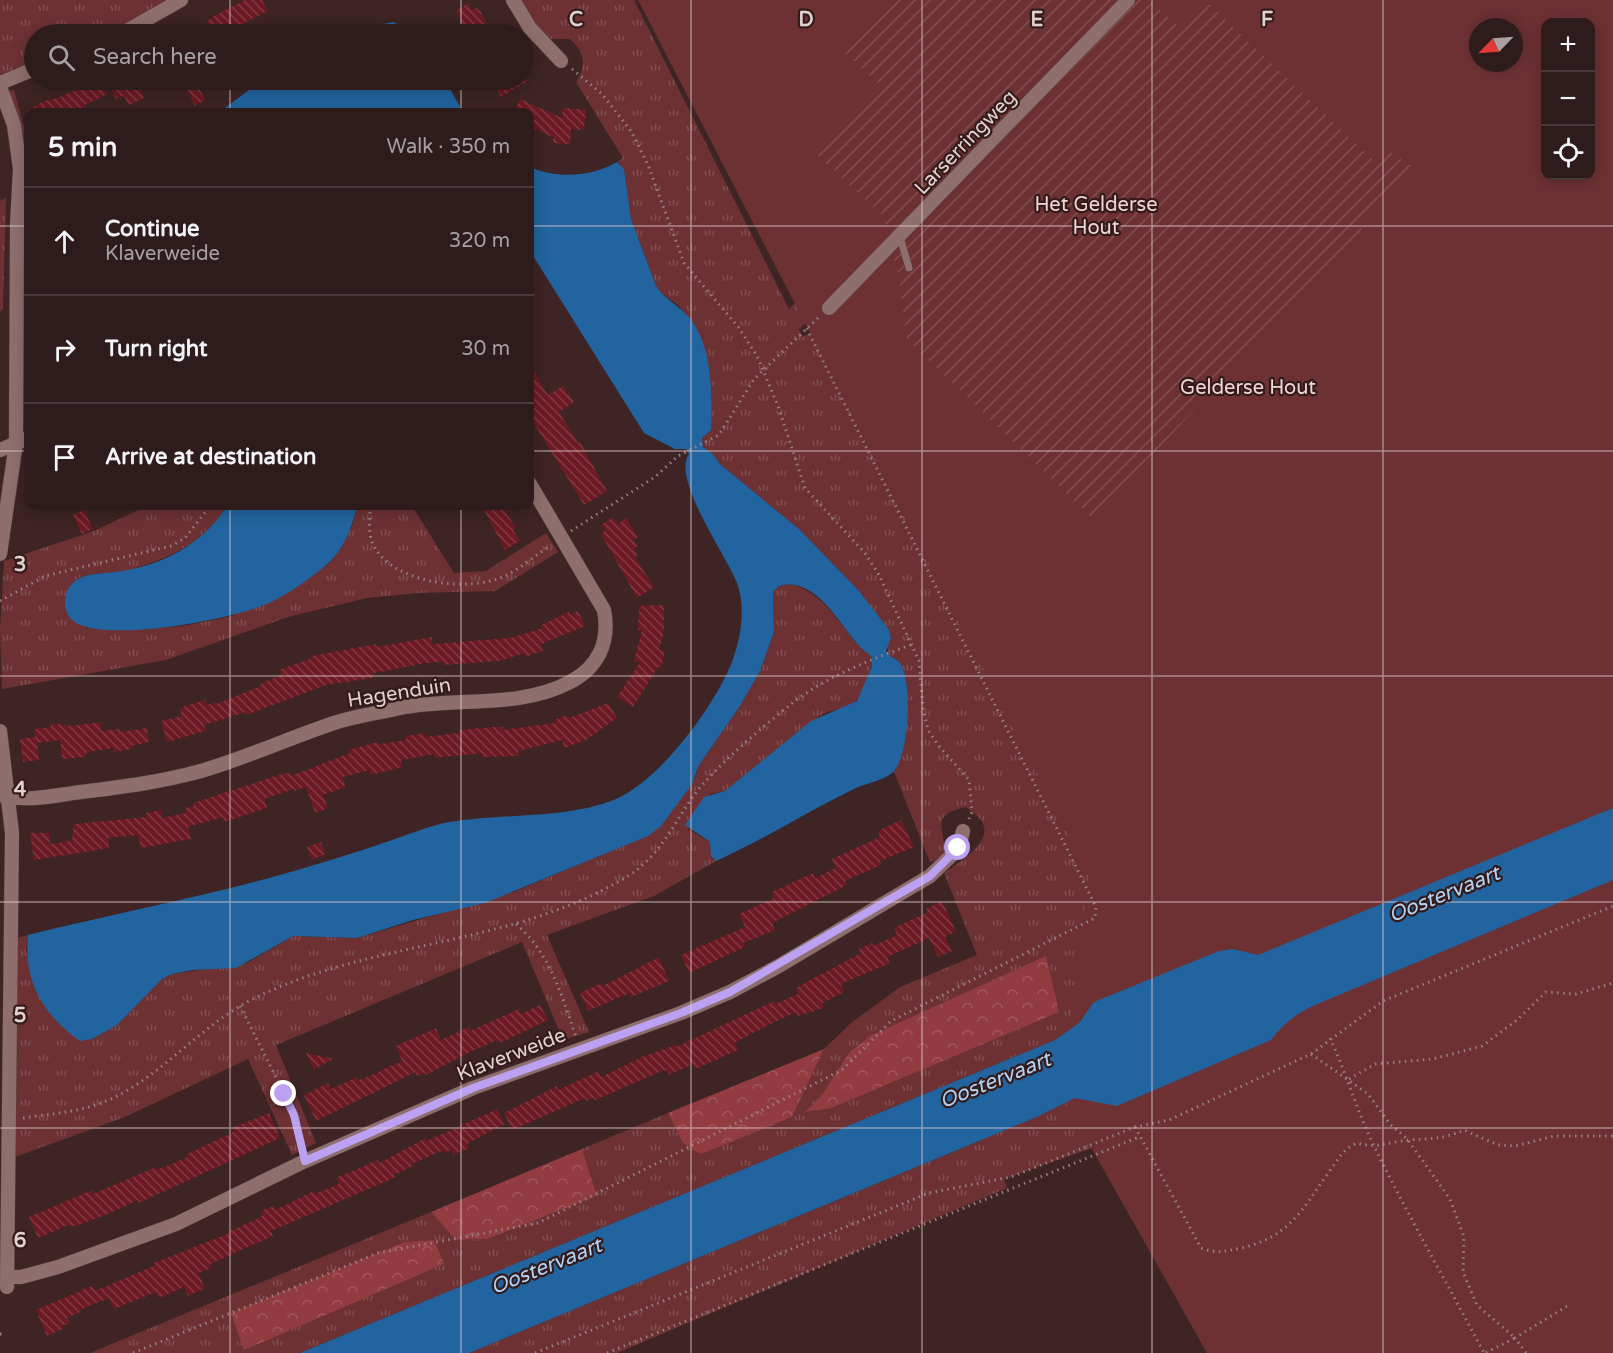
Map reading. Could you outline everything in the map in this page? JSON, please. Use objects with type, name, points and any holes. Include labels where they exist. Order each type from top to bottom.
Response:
[{"type":"street","points":[[139,24],[181,0]]},
{"type":"street","points":[[513,0],[527,24]]},
{"type":"street","name":"Larserringweg","points":[[829,308],[1128,0]]},
{"type":"street","points":[[534,32],[561,61]]},
{"type":"street","points":[[0,554],[22,440],[17,224],[20,169],[14,125],[0,85],[24,74]]},
{"type":"street","points":[[0,450],[22,440]]},
{"type":"street","name":"Hagenduin","points":[[5,796],[24,801],[147,785],[202,771],[336,722],[404,707],[516,698],[568,683],[594,664],[601,652],[606,628],[600,600],[534,490]]},
{"type":"street","points":[[0,731],[5,796],[12,833],[9,1120]]},
{"type":"street","name":"Klaverweide","points":[[9,1120],[7,1282],[58,1267],[176,1224],[305,1161],[473,1088],[681,1013],[730,992],[777,967],[930,876],[958,848],[963,831]]},
{"type":"lane","points":[[900,237],[909,268]]},
{"type":"path","points":[[561,61],[593,86],[622,118],[648,165],[684,263],[739,328],[764,370],[805,488],[869,558],[913,644],[921,670],[923,708],[928,730],[938,745],[962,770],[971,787],[972,812],[963,831]]},
{"type":"path","points":[[370,510],[372,542],[383,558],[402,572],[435,583],[462,586],[504,576],[655,477],[683,454],[706,443],[725,428],[748,387],[806,327],[829,308]]},
{"type":"path","points":[[133,1353],[378,1253],[538,1223],[842,1070],[891,1022],[1095,918],[1096,907],[806,327]]},
{"type":"path","points":[[0,601],[55,572],[93,566],[171,546],[185,538],[207,510]]},
{"type":"path","points":[[9,1120],[65,1114],[115,1098],[145,1079],[200,1034],[240,1006],[313,973],[516,924],[581,900],[643,866],[704,783],[807,692],[868,660],[913,644]]},
{"type":"path","points":[[535,1353],[888,1208],[929,1193],[1011,1177],[1134,1127],[1169,1120],[1311,1054],[1383,1001],[1613,906]]},
{"type":"path","points":[[516,924],[530,936],[545,959],[580,1048]]},
{"type":"path","points":[[1349,1080],[1375,1064],[1433,1059],[1482,1046],[1516,1020],[1546,992],[1576,994],[1613,983]]},
{"type":"path","points":[[240,1006],[294,1115],[305,1161]]},
{"type":"path","points":[[1330,1038],[1349,1080],[1354,1102],[1375,1148],[1485,1353],[1515,1338],[1569,1305]]},
{"type":"path","points":[[1311,1054],[1368,1094],[1389,1124],[1408,1140],[1450,1198],[1464,1238],[1463,1272],[1477,1305],[1515,1338],[1526,1353]]},
{"type":"path","points":[[1134,1127],[1202,1248],[1216,1254],[1252,1245],[1278,1234],[1303,1211],[1343,1149],[1357,1143],[1375,1148],[1408,1140],[1435,1141],[1464,1130],[1498,1145],[1515,1146],[1554,1136],[1613,1136]]},
{"type":"path","points":[[607,1353],[1139,1137]]},
{"type":"path","points":[[0,1334],[6,1334]]},
{"type":"green space","points":[[0,0],[171,0],[126,24],[24,24],[24,68],[0,77]]},
{"type":"green space","points":[[519,0],[634,0],[789,309],[874,228],[818,313],[799,329],[803,337],[815,329],[955,551],[1173,887],[1079,1023],[1055,1040],[300,1353],[90,1353],[431,1212],[456,1240],[487,1239],[597,1196],[582,1149],[668,1113],[683,1143],[755,1132],[792,1117],[824,1049],[851,1023],[900,987],[977,955],[944,873],[964,859],[980,843],[984,834],[984,825],[978,816],[965,807],[952,811],[942,821],[944,849],[942,858],[930,862],[894,772],[902,749],[907,714],[906,681],[903,668],[897,660],[889,656],[887,646],[859,591],[800,530],[720,464],[713,454],[703,447],[702,438],[711,430],[708,365],[693,323],[678,305],[660,292],[656,286],[631,219],[624,169],[617,162],[623,158],[576,82],[583,64],[579,49],[570,39],[545,39]]},
{"type":"green space","name":"Gelderse Hout","points":[[638,0],[1613,0],[1613,1353],[1207,1353],[1061,1094],[1089,873]]},
{"type":"green space","name":"Het Gelderse Hout","points":[[896,0],[1149,0],[1183,31],[1208,3],[1375,162],[1387,150],[1411,166],[1357,225],[1362,229],[1093,519],[907,339],[897,266],[893,258],[893,239],[882,215],[814,152],[879,85],[845,53]]},
{"type":"green space","points":[[14,90],[24,126],[24,156],[17,119],[9,91]]},
{"type":"green space","points":[[6,198],[3,309],[0,311],[0,201]]},
{"type":"green space","points":[[139,510],[224,510],[196,540],[170,555],[141,567],[89,575],[72,583],[66,595],[65,604],[87,628],[133,630],[183,626],[232,616],[327,565],[342,547],[352,526],[356,510],[415,510],[454,573],[486,571],[546,533],[558,552],[495,591],[418,593],[367,598],[288,617],[166,660],[2,689],[0,630],[4,561],[94,531]]},
{"type":"green space","points":[[789,584],[801,588],[822,601],[853,639],[872,657],[870,672],[863,691],[854,703],[825,713],[808,725],[725,791],[710,794],[688,829],[710,842],[711,856],[716,861],[654,896],[547,935],[589,1032],[563,1040],[522,942],[276,1045],[316,1143],[292,1155],[248,1059],[125,1117],[15,1157],[17,938],[28,935],[26,952],[92,1039],[117,1025],[162,979],[172,974],[247,963],[293,936],[357,938],[516,891],[622,846],[695,778],[699,765],[740,706],[760,671],[774,632],[773,592],[779,586]]},
{"type":"green space","points":[[1046,956],[1059,1012],[831,1108],[805,1112],[822,1095],[849,1053],[870,1036]]},
{"type":"green space","points":[[824,1049],[792,1117],[701,1154],[683,1143],[668,1113]]},
{"type":"green space","points":[[1075,1098],[1126,1136],[1004,1179],[1007,1188],[617,1353],[469,1353],[1039,1116]]},
{"type":"green space","points":[[582,1149],[597,1196],[487,1239],[456,1240],[431,1212]]},
{"type":"green space","points":[[434,1240],[444,1264],[244,1350],[231,1313],[405,1242]]},
{"type":"water","points":[[249,90],[451,90],[461,108],[224,108]]},
{"type":"water","points":[[617,162],[624,169],[631,219],[656,286],[692,321],[704,346],[710,374],[711,430],[702,438],[703,447],[713,454],[720,464],[800,530],[859,591],[889,630],[891,638],[886,651],[900,663],[907,685],[908,700],[904,748],[895,770],[883,778],[858,787],[822,805],[716,861],[711,856],[710,842],[685,825],[704,797],[725,791],[811,721],[857,701],[872,666],[872,657],[861,648],[816,595],[804,588],[792,585],[779,586],[773,592],[774,632],[760,671],[740,706],[699,765],[692,784],[661,826],[648,836],[485,903],[413,920],[357,938],[293,936],[236,968],[193,970],[172,974],[162,979],[117,1025],[92,1039],[80,1041],[56,1020],[38,996],[29,967],[28,935],[280,875],[440,824],[461,820],[555,813],[600,805],[620,797],[653,774],[685,738],[713,698],[732,662],[740,633],[742,613],[737,583],[702,518],[688,481],[685,466],[689,454],[686,449],[675,449],[644,433],[534,257],[534,169],[562,175],[574,175],[607,167]]},
{"type":"water","points":[[224,510],[356,510],[346,538],[332,559],[294,589],[256,608],[169,627],[137,630],[107,630],[84,626],[70,618],[65,608],[65,597],[73,582],[88,575],[138,568],[168,557],[195,541]]},
{"type":"water","name":"Oostervaart","points":[[1613,808],[1613,880],[1315,1005],[1291,1020],[1271,1040],[1117,1106],[1075,1098],[1039,1116],[469,1353],[300,1353],[1055,1040],[1079,1023],[1094,1002],[1219,951],[1233,949],[1258,955]]},
{"type":"building","points":[[245,0],[262,0],[268,11],[244,24],[208,24],[207,22],[212,17]]},
{"type":"building","points":[[468,3],[472,10],[476,8],[481,12],[486,24],[463,24],[456,11]]},
{"type":"building","points":[[75,90],[105,90],[107,94],[85,105],[87,108],[32,108],[44,101],[58,98]]},
{"type":"building","points":[[112,90],[140,90],[144,98],[129,105],[124,96],[116,99]]},
{"type":"building","points":[[187,90],[200,90],[205,100],[195,106]]},
{"type":"building","points":[[497,90],[513,90],[501,97]]},
{"type":"building","points":[[520,99],[562,118],[563,108],[586,110],[584,130],[571,129],[570,144],[553,143],[553,137],[534,129],[534,108],[516,108]]},
{"type":"building","points":[[534,372],[548,395],[563,386],[574,402],[559,412],[578,443],[580,442],[607,491],[584,505],[534,424]]},
{"type":"building","points":[[84,510],[93,529],[82,534],[73,515]]},
{"type":"building","points":[[484,510],[505,510],[516,528],[513,530],[520,541],[505,550]]},
{"type":"building","points":[[613,517],[618,524],[626,518],[638,537],[633,540],[638,546],[634,549],[638,555],[635,557],[654,587],[637,598],[601,534],[605,531],[601,525]]},
{"type":"building","points":[[664,605],[664,632],[659,650],[665,651],[661,668],[658,667],[633,707],[617,697],[640,662],[634,661],[642,630],[638,630],[639,606]]},
{"type":"building","points":[[578,611],[585,626],[541,644],[543,651],[525,657],[524,653],[500,661],[443,665],[443,662],[426,663],[374,673],[372,678],[326,685],[247,715],[246,712],[204,725],[206,731],[167,742],[161,721],[182,716],[180,708],[205,700],[207,705],[216,702],[216,704],[261,686],[260,684],[281,675],[279,670],[312,658],[312,656],[376,644],[377,647],[432,637],[432,644],[511,638],[543,628],[541,625],[569,612],[570,615]]},
{"type":"building","points":[[608,703],[617,718],[586,740],[565,748],[562,740],[518,751],[519,756],[482,757],[482,753],[435,758],[435,754],[401,760],[402,767],[371,775],[369,770],[343,777],[345,787],[323,795],[328,808],[315,813],[306,787],[295,791],[294,789],[264,799],[267,808],[224,822],[223,817],[188,827],[191,839],[141,848],[138,835],[108,838],[109,848],[34,860],[30,833],[49,833],[50,844],[72,841],[74,824],[147,817],[146,813],[161,810],[162,818],[186,813],[185,808],[194,806],[193,803],[282,774],[290,773],[291,776],[350,753],[349,750],[378,742],[379,744],[406,740],[406,736],[425,733],[425,737],[459,733],[459,730],[503,727],[503,730],[555,723],[554,720],[567,715],[569,718]]},
{"type":"building","points":[[100,722],[101,731],[119,729],[120,732],[147,728],[149,742],[131,746],[132,749],[113,752],[113,748],[87,752],[85,757],[65,759],[62,757],[60,740],[37,743],[39,760],[23,762],[20,739],[35,737],[34,729],[51,727],[50,723],[71,726]]},
{"type":"building","points":[[901,820],[914,847],[880,861],[881,865],[845,881],[847,885],[772,923],[775,930],[743,943],[745,947],[689,973],[681,955],[745,927],[739,914],[774,898],[772,892],[813,873],[815,878],[836,868],[832,859],[880,837],[878,831]]},
{"type":"building","points":[[321,842],[326,854],[312,860],[307,847]]},
{"type":"building","points":[[942,901],[956,931],[945,937],[952,951],[938,957],[929,938],[887,957],[890,963],[841,984],[844,992],[822,1003],[824,1008],[798,1016],[796,1012],[734,1043],[738,1050],[696,1069],[693,1064],[669,1075],[667,1070],[595,1100],[594,1098],[586,1101],[585,1098],[512,1130],[504,1113],[557,1086],[558,1090],[599,1071],[601,1077],[642,1057],[675,1045],[676,1047],[774,1001],[775,1004],[798,994],[796,989],[801,985],[861,953],[859,949],[872,943],[873,946],[897,935],[894,928],[928,912],[926,909]]},
{"type":"building","points":[[659,957],[669,981],[631,997],[630,993],[588,1011],[580,993],[601,983],[602,986],[609,983]]},
{"type":"building","points":[[540,1005],[548,1020],[503,1042],[495,1041],[468,1053],[426,1075],[425,1073],[417,1076],[416,1072],[316,1121],[304,1095],[328,1083],[331,1089],[357,1077],[358,1080],[365,1078],[402,1061],[396,1046],[436,1028],[441,1040],[469,1027],[470,1031],[519,1009],[521,1014]]},
{"type":"building","points":[[306,1053],[334,1059],[314,1069]]},
{"type":"building","points":[[497,1109],[504,1124],[467,1144],[469,1148],[453,1155],[451,1150],[444,1153],[443,1150],[412,1164],[413,1166],[394,1175],[396,1177],[271,1231],[273,1236],[210,1264],[211,1268],[198,1273],[205,1288],[188,1296],[184,1287],[159,1298],[156,1292],[114,1309],[109,1298],[79,1310],[80,1312],[67,1318],[70,1323],[62,1326],[63,1329],[47,1336],[36,1310],[92,1286],[95,1291],[154,1266],[154,1263],[227,1234],[257,1219],[263,1215],[261,1211],[274,1206],[275,1210],[314,1191],[315,1194],[339,1184],[336,1178],[378,1160],[379,1163],[426,1138],[427,1141]]},
{"type":"building","points":[[269,1113],[280,1138],[139,1203],[138,1200],[108,1214],[75,1226],[68,1225],[38,1238],[29,1217],[92,1190],[93,1194],[156,1167],[157,1170],[188,1157],[187,1154],[234,1132],[232,1128]]},
{"type":"route","points":[[284,1094],[294,1115],[300,1149],[305,1161],[473,1088],[560,1054],[681,1013],[730,992],[777,967],[930,876],[958,848]]}]
